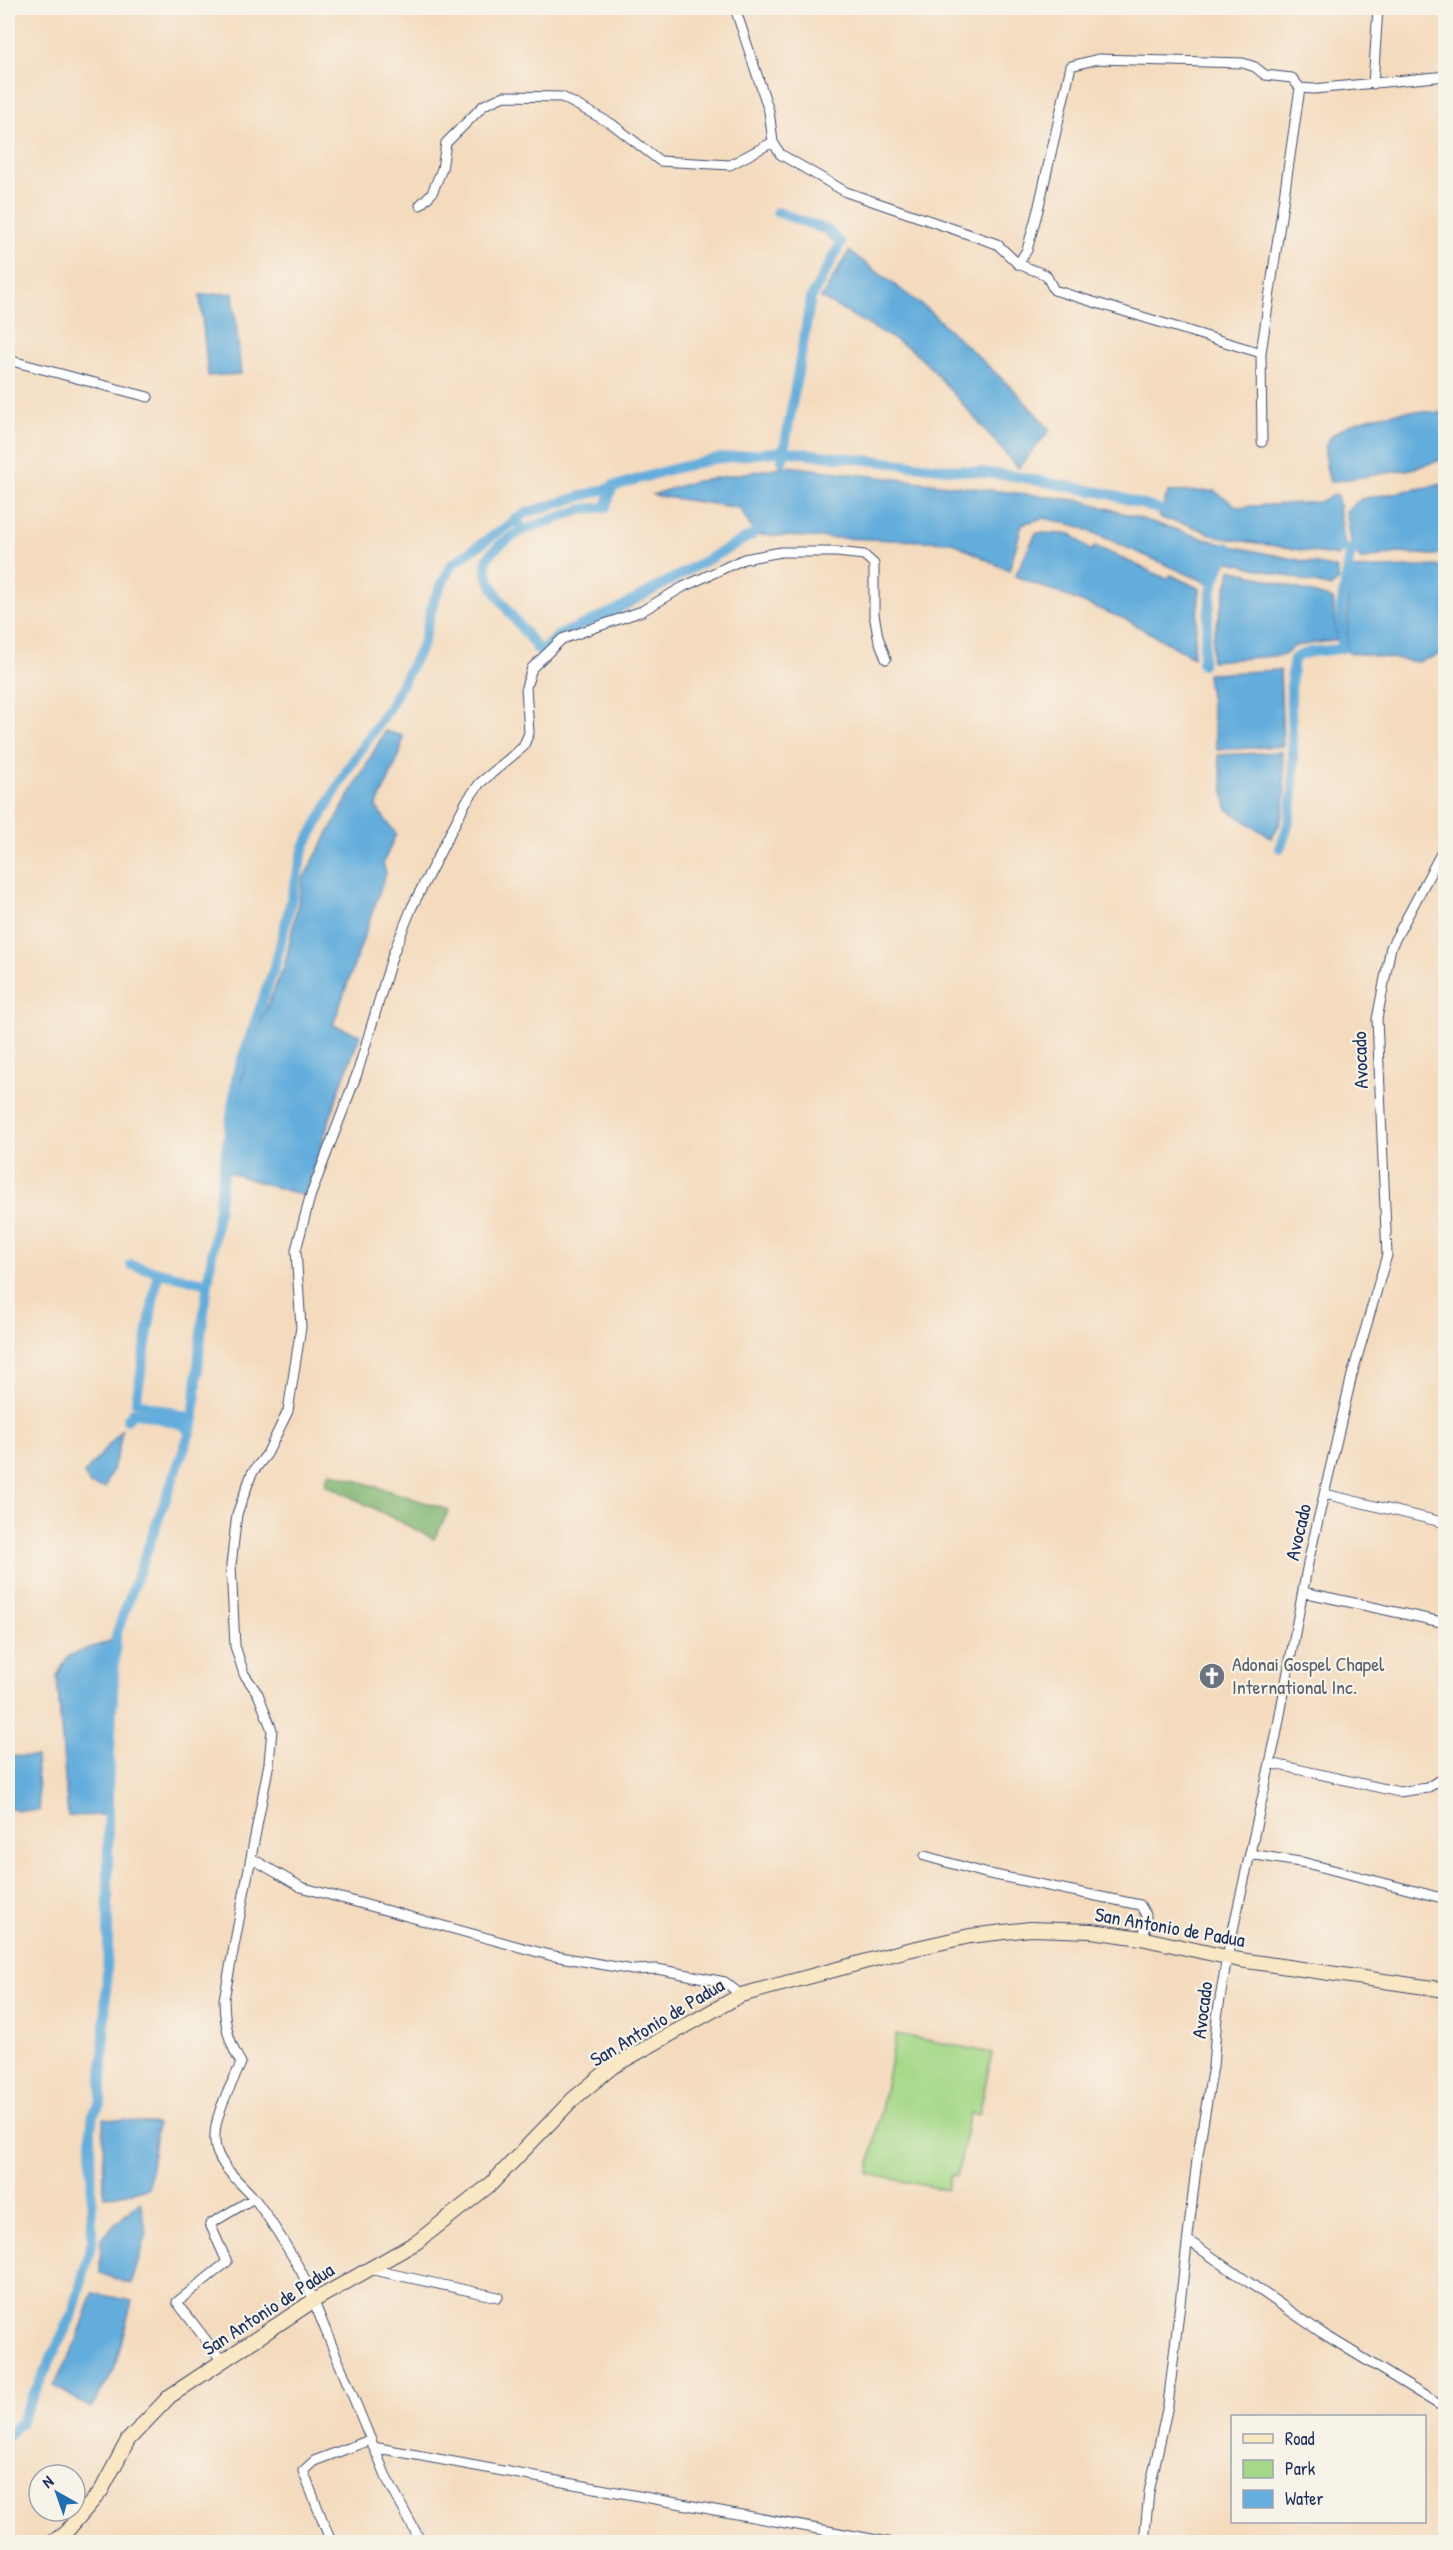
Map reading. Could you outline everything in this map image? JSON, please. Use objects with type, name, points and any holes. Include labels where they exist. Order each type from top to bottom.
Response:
[{"type":"street","points":[[735,8],[769,111],[773,142],[780,154],[846,192],[997,244],[1018,264],[1046,275],[1054,290],[1261,353]]},
{"type":"street","points":[[1373,84],[1378,8]]},
{"type":"street","points":[[1018,264],[1027,250],[1038,210],[1071,66],[1098,59],[1243,63],[1265,75],[1292,78],[1300,88],[1261,353],[1262,442]]},
{"type":"street","points":[[1300,88],[1373,84],[1446,76]]},
{"type":"street","points":[[420,205],[432,193],[442,169],[446,143],[484,105],[504,96],[561,97],[612,124],[660,161],[730,165],[773,142]]},
{"type":"street","points":[[8,360],[148,397]]},
{"type":"street","points":[[421,2542],[372,2443],[313,2301],[285,2241],[254,2198],[221,2161],[215,2142],[221,2108],[241,2063],[234,2052],[224,2019],[224,1999],[269,1763],[272,1730],[235,1646],[231,1565],[237,1514],[252,1473],[267,1454],[288,1411],[301,1328],[296,1251],[310,1197],[357,1074],[393,954],[412,907],[466,802],[480,783],[523,747],[529,733],[526,687],[532,668],[562,639],[642,611],[725,565],[757,555],[782,552],[858,553],[871,559],[876,571],[874,614],[878,637],[886,658]]},
{"type":"street","name":"Avocado","points":[[1144,2542],[1149,2492],[1168,2405],[1197,2160],[1213,2066],[1217,2018],[1227,1957],[1270,1763],[1303,1592],[1352,1375],[1387,1255],[1377,1019],[1391,947],[1446,844]]},
{"type":"street","points":[[1325,1494],[1446,1523]]},
{"type":"street","points":[[1303,1592],[1446,1623]]},
{"type":"street","points":[[1270,1763],[1399,1792],[1427,1788],[1446,1776]]},
{"type":"street","points":[[1250,1854],[1306,1863],[1446,1899]]},
{"type":"street","points":[[926,1856],[985,1873],[1140,1905],[1146,1915],[1144,1939]]},
{"type":"street","points":[[251,1858],[301,1887],[549,1955],[633,1970],[657,1969],[725,1982],[741,1995]]},
{"type":"street","name":"San Antonio de Padua","points":[[53,2542],[66,2532],[101,2491],[128,2440],[170,2396],[313,2301],[417,2242],[491,2184],[572,2100],[612,2067],[741,1995],[830,1969],[970,1936],[1030,1929],[1092,1931],[1144,1939],[1227,1957],[1446,1990]]},
{"type":"street","points":[[222,2361],[177,2302],[227,2262],[210,2224],[254,2198]]},
{"type":"street","points":[[1189,2241],[1322,2333],[1446,2409]]},
{"type":"street","points":[[369,2269],[498,2298]]},
{"type":"street","points":[[331,2542],[303,2471],[314,2461],[372,2443],[888,2542]]},
{"type":"green space","points":[[330,1472],[449,1510],[434,1539],[325,1484]]},
{"type":"green space","points":[[896,2034],[992,2053],[979,2115],[970,2113],[957,2176],[950,2175],[947,2190],[868,2174]]},
{"type":"water","points":[[849,251],[927,309],[1018,394],[1050,430],[1018,468],[934,371],[911,349],[821,298]]},
{"type":"water","points":[[233,293],[241,374],[208,376],[200,295]]},
{"type":"water","points":[[1410,411],[1445,413],[1445,459],[1411,469],[1330,482],[1325,454],[1326,445],[1331,437],[1351,424],[1363,420]]},
{"type":"water","points":[[787,466],[1084,501],[1225,545],[1210,584],[1078,526],[1044,518],[1022,524],[1009,571],[952,542],[755,535],[740,508],[652,495],[692,482]]},
{"type":"water","points":[[1445,484],[1445,552],[1435,555],[1397,553],[1361,560],[1352,546],[1346,511],[1361,499]]},
{"type":"water","points":[[1214,491],[1238,507],[1319,502],[1337,494],[1345,546],[1338,556],[1219,537],[1189,525],[1159,518],[1168,492]]},
{"type":"water","points":[[1036,533],[1071,534],[1091,551],[1095,546],[1167,579],[1171,575],[1200,589],[1193,657],[1125,619],[1015,576]]},
{"type":"water","points":[[1231,546],[1336,568],[1339,581],[1331,587],[1226,561]]},
{"type":"water","points":[[1445,566],[1445,653],[1418,662],[1347,652],[1348,569]]},
{"type":"water","points":[[1231,569],[1333,599],[1337,640],[1295,646],[1284,655],[1211,661],[1213,639]]},
{"type":"water","points":[[1280,670],[1283,746],[1217,750],[1207,674]]},
{"type":"water","points":[[385,731],[403,736],[400,754],[376,807],[396,834],[383,863],[386,873],[333,1025],[360,1035],[339,1090],[305,1196],[226,1172],[240,1085],[251,1045],[285,964],[303,879]]},
{"type":"water","points":[[1282,752],[1284,808],[1271,838],[1227,809],[1218,755]]},
{"type":"water","points":[[122,1430],[118,1453],[105,1488],[90,1485],[84,1474]]},
{"type":"water","points":[[112,1640],[103,1815],[68,1816],[57,1676],[68,1656]]},
{"type":"water","points":[[11,1756],[36,1757],[39,1811],[10,1809]]},
{"type":"water","points":[[103,2118],[157,2124],[148,2189],[104,2197]]},
{"type":"water","points":[[140,2201],[147,2234],[131,2284],[100,2273],[101,2238]]},
{"type":"water","points":[[93,2293],[132,2301],[114,2370],[91,2408],[54,2386],[76,2343]]},
{"type":"waterway","points":[[777,212],[827,230],[841,243],[811,298],[782,461]]},
{"type":"waterway","points":[[8,2436],[20,2423],[73,2313],[92,2241],[91,2130],[93,2114],[101,2103],[108,1949],[108,1789],[116,1635],[193,1424],[201,1333],[237,1074],[276,962],[304,847],[349,767],[390,706],[423,644],[433,602],[452,564],[526,513],[665,471],[714,459],[783,451],[1014,476],[1109,494],[1173,514]]},
{"type":"waterway","points":[[523,530],[583,509],[606,507],[613,485]]},
{"type":"waterway","points":[[515,519],[523,530],[493,551],[487,560],[486,569],[497,594],[540,652],[559,635],[616,610],[752,535]]},
{"type":"waterway","points":[[1202,664],[1212,588],[1227,547]]},
{"type":"waterway","points":[[1329,548],[1368,551]]},
{"type":"waterway","points":[[1280,848],[1288,825],[1292,802],[1291,683],[1294,659],[1306,653],[1342,648],[1341,608],[1351,550]]},
{"type":"waterway","points":[[131,1265],[208,1284]]},
{"type":"waterway","points":[[158,1272],[136,1402],[194,1419]]},
{"type":"waterway","points":[[127,1420],[133,1412],[183,1425],[190,1433]]},
{"type":"place","name":"Adonai Gospel Chapel International Inc.","points":[[1212,1676]]}]
